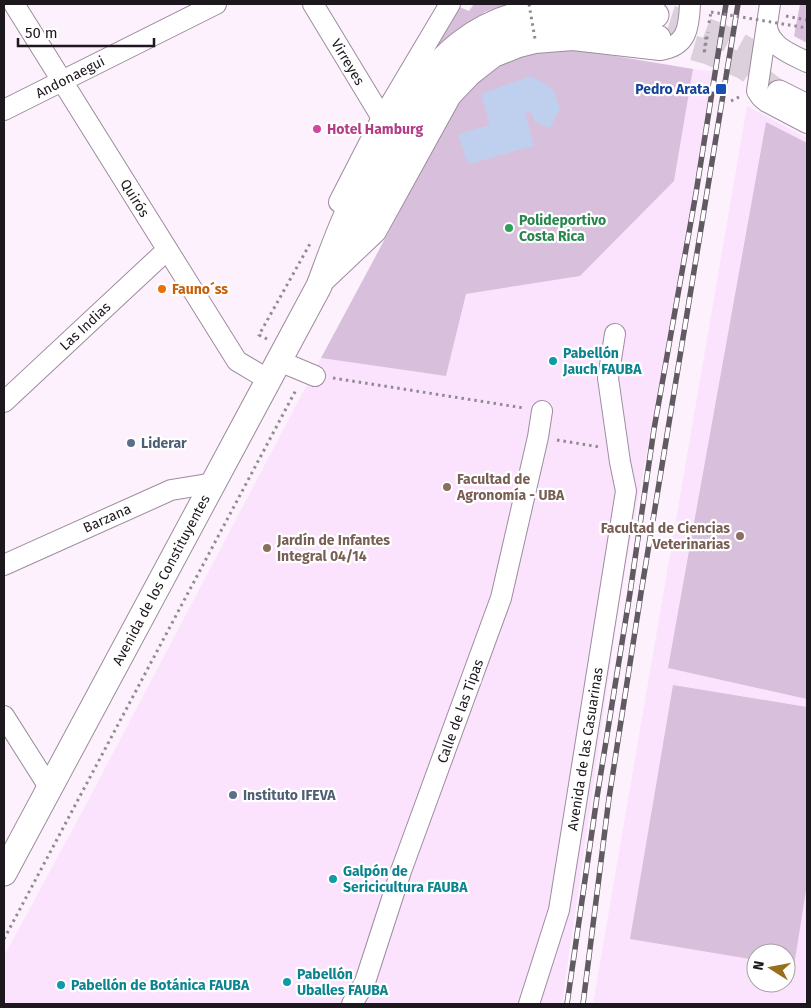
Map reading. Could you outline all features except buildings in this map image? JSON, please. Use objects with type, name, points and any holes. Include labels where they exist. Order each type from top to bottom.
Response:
[{"type":"main road","points":[[629,4],[675,14]]},
{"type":"main road","name":"Avenida de los Constituyentes","points":[[4,873],[319,286],[362,224],[432,102],[450,79],[474,57],[497,43],[525,34],[556,28],[584,28],[675,14]]},
{"type":"main road","points":[[783,87],[807,107]]},
{"type":"street","name":"Quirós","points":[[14,4],[237,361],[274,371]]},
{"type":"street","name":"Andonaegui","points":[[4,110],[216,4]]},
{"type":"street","name":"Virreyes","points":[[313,4],[379,113],[381,120]]},
{"type":"street","name":"Avenida de los Constituyentes","points":[[319,286],[337,207],[381,120],[450,4]]},
{"type":"street","points":[[770,4],[762,60],[783,87],[758,93],[764,100],[807,123]]},
{"type":"street","name":"Avenida de los Constituyentes","points":[[319,286],[376,232],[451,96],[471,75],[486,63],[502,53],[519,47],[545,42],[573,40],[660,50],[667,49],[676,45],[684,38],[688,31],[675,14]]},
{"type":"street","points":[[767,28],[772,40],[785,51],[807,62]]},
{"type":"street","points":[[762,60],[772,51],[785,51]]},
{"type":"street","name":"Las Indias","points":[[4,402],[167,250]]},
{"type":"street","points":[[615,334],[608,378],[620,462]]},
{"type":"street","points":[[274,371],[310,374]]},
{"type":"street","name":"Calle de las Tipas","points":[[352,1004],[365,982],[401,871],[500,598],[538,437],[542,411]]},
{"type":"street","name":"Avenida de las Casuarinas","points":[[528,1004],[559,910],[626,491],[620,462]]},
{"type":"street","name":"Barzana","points":[[4,565],[171,490],[214,483]]},
{"type":"street","points":[[4,716],[49,787]]},
{"type":"path","points":[[529,4],[535,39]]},
{"type":"path","points":[[711,12],[807,28]]},
{"type":"path","points":[[790,17],[807,20]]},
{"type":"path","points":[[4,939],[310,374],[542,411]]},
{"type":"path","points":[[538,437],[603,448],[612,452],[620,462]]},
{"type":"shaded area","points":[[474,4],[510,4],[485,12],[427,56],[457,6],[469,11]]},
{"type":"shaded area","points":[[800,4],[807,4],[807,43],[794,36]]},
{"type":"shaded area","name":"Polideportivo Costa Rica","points":[[548,49],[579,50],[693,69],[674,181],[580,276],[466,294],[446,376],[321,358],[452,114],[462,100],[482,78],[492,71],[504,64]]},
{"type":"shaded area","name":"Facultad de Agronomía - UBA","points":[[693,69],[716,72],[620,598],[562,1004],[4,1004],[4,956],[321,358],[446,376],[466,294],[580,276],[674,181]]},
{"type":"shaded area","name":"Facultad de Ciencias Veterinarias","points":[[747,106],[807,138],[807,1004],[593,1004]]},
{"type":"shaded area","points":[[766,122],[807,143],[807,699],[668,668]]},
{"type":"shaded area","points":[[673,685],[807,707],[807,884],[796,953],[796,943],[746,943],[746,958],[630,939]]},
{"type":"water","points":[[531,76],[553,89],[560,109],[550,128],[535,122],[531,112],[525,113],[534,146],[468,164],[458,134],[490,125],[481,94]]},
{"type":"tunnel","points":[[671,18],[695,26],[743,47],[764,61]]},
{"type":"tunnel","points":[[658,38],[708,52],[744,67],[779,93]]},
{"type":"railway","points":[[567,1004],[654,429],[696,193],[726,4]]},
{"type":"railway","points":[[583,1004],[609,798],[738,4]]},
{"type":"place","name":"Pedro Arata","points":[[721,89]]},
{"type":"place","name":"Hotel Hamburg","points":[[317,129]]},
{"type":"place","name":"Polideportivo Costa Rica","points":[[509,228]]},
{"type":"place","name":"Fauno´ss","points":[[162,289]]},
{"type":"place","name":"Pabellón Jauch FAUBA","points":[[553,361]]},
{"type":"place","name":"Liderar","points":[[131,443]]},
{"type":"place","name":"Facultad de Agronomía - UBA","points":[[447,487]]},
{"type":"place","name":"Facultad de Ciencias Veterinarias","points":[[740,536]]},
{"type":"place","name":"Jardín de Infantes Integral 04/14","points":[[267,548]]},
{"type":"place","name":"Instituto IFEVA","points":[[233,795]]},
{"type":"place","name":"Galpón de Sericicultura FAUBA","points":[[333,879]]},
{"type":"place","name":"Pabellón Uballes FAUBA","points":[[287,982]]},
{"type":"place","name":"Pabellón de Botánica FAUBA","points":[[61,985]]}]
